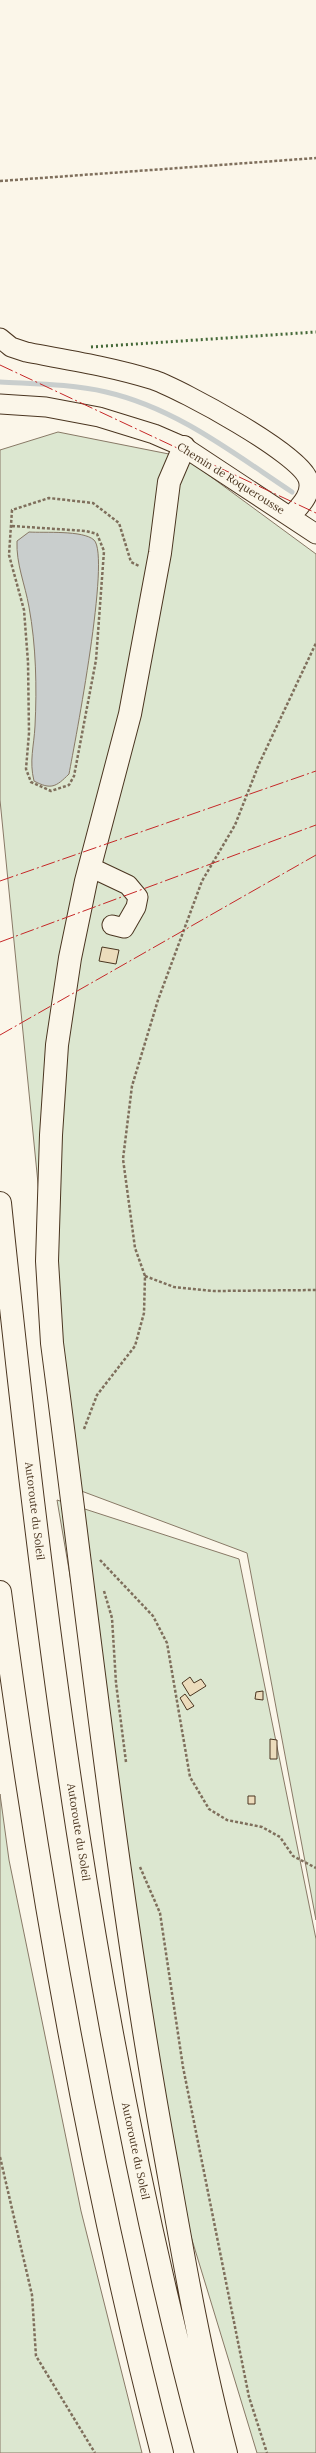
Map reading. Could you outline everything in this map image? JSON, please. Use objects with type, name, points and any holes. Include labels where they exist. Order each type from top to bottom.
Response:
[{"type":"highway","points":[[184,447],[169,482],[156,574],[130,714],[90,867],[70,958],[57,1053],[50,1135],[47,1261],[52,1343],[124,1911],[146,2051],[179,2234],[226,2453]]},
{"type":"highway","name":"Autoroute du Soleil","points":[[0,1203],[16,1358],[65,1750],[118,2069],[182,2365],[206,2453]]},
{"type":"highway","points":[[0,1592],[21,1755],[88,2134],[142,2374],[162,2453]]},
{"type":"street","points":[[0,338],[11,347],[26,352],[128,372],[155,381],[190,396],[239,425],[273,446],[300,467],[308,479],[309,491],[305,502],[291,516]]},
{"type":"street","name":"Chemin de Roquerousse","points":[[0,404],[46,407],[99,417],[154,434],[184,447],[291,516],[316,534]]},
{"type":"street","points":[[90,867],[128,885],[138,897],[136,907],[124,928],[112,925]]},
{"type":"path","points":[[0,181],[316,158]]},
{"type":"path","points":[[12,526],[86,531],[96,534],[104,551],[96,660],[74,776],[69,785],[51,791],[31,782],[26,769],[29,734],[28,662],[24,610],[9,555],[12,510],[49,498],[94,503],[119,524],[131,562],[156,574]]},
{"type":"path","points":[[83,1432],[97,1395],[135,1346],[144,1312],[145,1276],[135,1248],[123,1159],[132,1086],[158,1000],[202,881],[234,825],[259,764],[316,643]]},
{"type":"path","points":[[145,1276],[174,1287],[214,1292],[316,1290]]},
{"type":"path","points":[[98,1558],[153,1616],[167,1643],[190,1777],[209,1809],[227,1820],[262,1827],[268,1830],[280,1837],[293,1856],[316,1868]]},
{"type":"path","points":[[104,1589],[112,1618],[116,1683],[127,1765]]},
{"type":"path","points":[[136,1860],[147,1880],[160,1913],[183,2067],[249,2397],[267,2453]]},
{"type":"path","points":[[0,2158],[32,2295],[36,2356],[95,2453]]},
{"type":"green space","points":[[58,432],[184,457],[316,554],[316,1920],[247,1553],[68,1486],[0,800],[0,450]]},
{"type":"green space","points":[[57,1500],[239,1559],[316,1939],[316,2453],[257,2453],[175,2184]]},
{"type":"green space","points":[[0,1794],[9,1860],[81,2211],[142,2453],[0,2453]]},
{"type":"shaded area","points":[[29,532],[73,533],[89,537],[94,540],[98,553],[98,579],[95,613],[84,690],[69,774],[53,786],[45,786],[34,781],[32,767],[36,711],[35,651],[29,607],[19,566],[17,549],[17,541]]},
{"type":"building","points":[[102,947],[119,950],[116,964],[99,961]]},
{"type":"building","points":[[190,1677],[194,1683],[201,1679],[206,1686],[190,1696],[182,1683]]},
{"type":"building","points":[[263,1691],[263,1700],[255,1699],[256,1692]]},
{"type":"building","points":[[185,1694],[194,1706],[187,1710],[180,1698]]},
{"type":"building","points":[[270,1739],[277,1740],[277,1759],[270,1759]]},
{"type":"building","points":[[248,1796],[255,1796],[255,1804],[248,1804]]},
{"type":"waterway","points":[[0,382],[80,387],[132,399],[180,420],[203,433],[292,492]]},
{"type":"hedge","points":[[91,347],[316,332]]},
{"type":"power","points":[[0,365],[316,513]]},
{"type":"power","points":[[0,881],[316,771]]},
{"type":"power","points":[[0,942],[316,825]]},
{"type":"power","points":[[0,1035],[316,855]]}]
